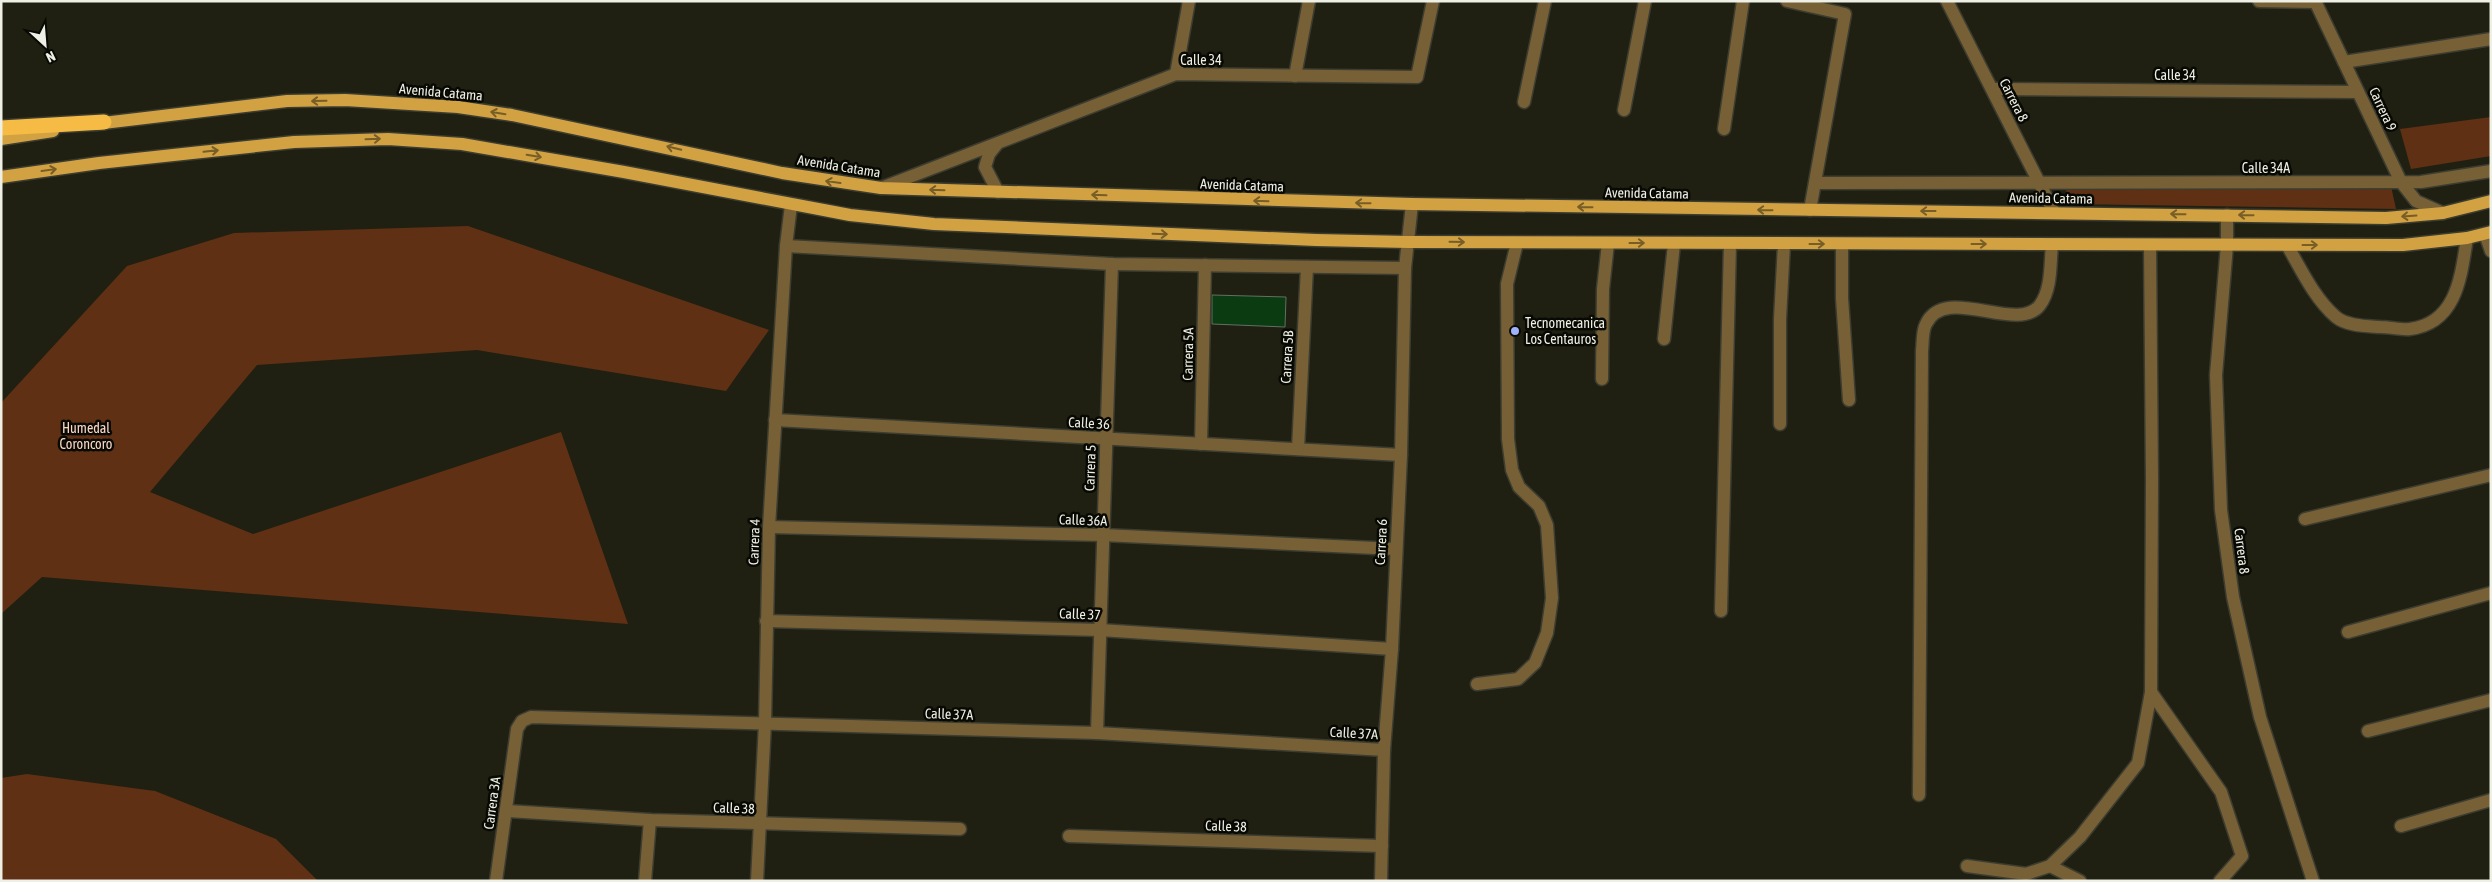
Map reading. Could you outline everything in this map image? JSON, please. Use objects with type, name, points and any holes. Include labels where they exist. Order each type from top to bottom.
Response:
[{"type":"highway","points":[[1,128],[104,122]]},
{"type":"main road","name":"Avenida Catama","points":[[1,139],[104,122],[287,101],[345,100],[458,107],[561,124],[819,180],[882,188],[1412,204],[2386,218],[2443,213],[2491,201]]},
{"type":"main road","points":[[1,177],[99,163],[294,142],[388,139],[462,144],[624,172],[791,205],[850,215],[934,224],[1316,240],[1674,244],[2403,245],[2467,238],[2488,233]]},
{"type":"street","points":[[1176,74],[1189,1]]},
{"type":"street","points":[[1295,76],[1309,1]]},
{"type":"street","name":"Calle 34","points":[[882,188],[1176,74],[1417,77],[1433,1]]},
{"type":"street","points":[[1524,102],[1545,1]]},
{"type":"street","points":[[1624,110],[1645,1]]},
{"type":"street","points":[[1724,129],[1743,1]]},
{"type":"street","points":[[1788,1],[1845,14],[1810,210]]},
{"type":"street","name":"Carrera 8","points":[[1947,1],[2054,212]]},
{"type":"street","points":[[2259,1],[2315,2]]},
{"type":"street","name":"Carrera 9","points":[[2315,2],[2401,182],[2416,201],[2443,213]]},
{"type":"street","points":[[2344,62],[2491,39]]},
{"type":"street","name":"Calle 34","points":[[1992,89],[2358,92]]},
{"type":"street","points":[[998,144],[989,154],[986,167],[991,181],[998,192]]},
{"type":"street","name":"Calle 34A","points":[[1815,183],[2421,182],[2491,171]]},
{"type":"street","name":"Carrera 6","points":[[1381,881],[1384,750],[1392,649],[1401,455],[1405,268],[1412,204]]},
{"type":"street","name":"Carrera 4","points":[[757,881],[765,723],[766,620],[775,420],[786,246],[791,205]]},
{"type":"street","name":"Carrera 8","points":[[2227,215],[2227,245],[2216,375],[2221,510],[2233,597],[2260,717],[2313,881]]},
{"type":"street","points":[[2488,233],[2491,251]]},
{"type":"street","points":[[2287,245],[2323,304],[2338,319],[2355,325],[2410,329],[2432,323],[2446,313],[2456,292],[2467,238]]},
{"type":"street","points":[[1477,684],[1518,679],[1535,663],[1548,633],[1552,598],[1547,525],[1539,506],[1519,487],[1512,470],[1508,439],[1507,284],[1517,243]]},
{"type":"street","points":[[1602,379],[1603,288],[1608,243]]},
{"type":"street","points":[[1664,339],[1674,244]]},
{"type":"street","points":[[1722,610],[1730,244]]},
{"type":"street","points":[[1780,424],[1780,320],[1784,244]]},
{"type":"street","points":[[1842,244],[1842,298],[1849,400]]},
{"type":"street","points":[[1919,795],[1922,350],[1925,324],[1932,315],[1951,307],[2018,314],[2031,312],[2040,306],[2046,293],[2052,244]]},
{"type":"street","points":[[1967,866],[2026,874],[2050,866],[2080,837],[2138,763],[2151,692],[2150,245]]},
{"type":"street","points":[[786,246],[1112,264],[1405,268]]},
{"type":"street","name":"Carrera 5","points":[[1097,733],[1112,264]]},
{"type":"street","name":"Carrera 5A","points":[[1201,444],[1205,265]]},
{"type":"street","name":"Carrera 5B","points":[[1298,449],[1307,267]]},
{"type":"street","name":"Calle 36","points":[[775,420],[1401,455]]},
{"type":"street","points":[[2305,519],[2491,475]]},
{"type":"street","name":"Calle 36A","points":[[770,526],[1103,535],[1396,549]]},
{"type":"street","points":[[2348,632],[2491,593]]},
{"type":"street","name":"Calle 37","points":[[766,620],[1100,630],[1392,649]]},
{"type":"street","points":[[2151,692],[2221,792],[2242,856],[2220,881]]},
{"type":"street","points":[[2368,731],[2491,700]]},
{"type":"street","name":"Calle 37A","points":[[517,729],[522,721],[531,717],[1097,733],[1384,750]]},
{"type":"street","name":"Carrera 3A","points":[[496,881],[517,729]]},
{"type":"street","points":[[2401,826],[2491,800]]},
{"type":"street","name":"Calle 38","points":[[507,811],[650,820],[960,829]]},
{"type":"street","points":[[645,881],[650,820]]},
{"type":"street","name":"Calle 38","points":[[1069,836],[1382,846]]},
{"type":"street","points":[[2050,866],[2080,881]]},
{"type":"green space","points":[[2491,117],[2491,156],[2411,169],[2400,129]]},
{"type":"green space","points":[[2066,184],[2391,186],[2396,209],[2067,204]]},
{"type":"green space","name":"Humedal Coroncoro","points":[[468,226],[769,330],[726,391],[477,350],[257,365],[150,492],[253,534],[561,432],[628,624],[42,577],[1,614],[1,403],[127,266],[234,233]]},
{"type":"green space","points":[[27,774],[155,791],[276,839],[318,881],[1,881],[1,778]]},
{"type":"building","points":[[1212,295],[1286,297],[1285,327],[1212,324]]},
{"type":"place","name":"Tecnomecanica Los Centauros","points":[[1515,331]]}]
